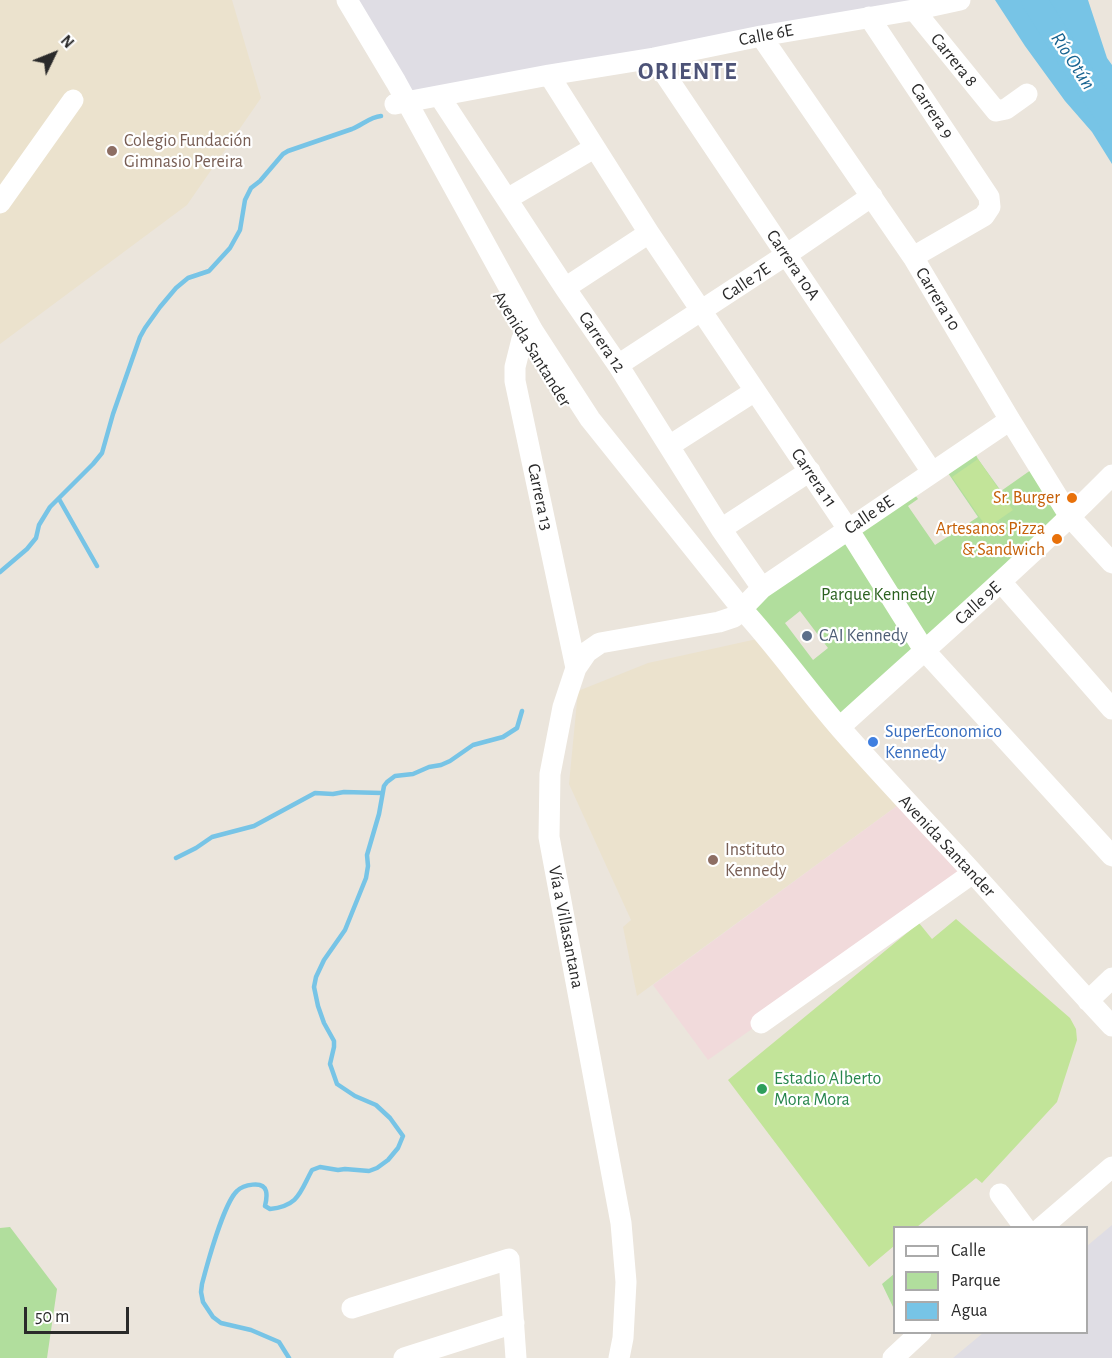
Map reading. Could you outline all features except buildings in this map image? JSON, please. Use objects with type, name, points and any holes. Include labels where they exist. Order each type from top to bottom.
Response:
[{"type":"street","name":"Avenida Santander","points":[[330,0],[401,103]]},
{"type":"street","name":"Avenida Santander","points":[[346,0],[527,335],[738,613],[765,634],[840,728],[1112,1026]]},
{"type":"street","name":"Calle 6E","points":[[401,103],[960,0]]},
{"type":"street","name":"Carrera 8","points":[[914,10],[996,111],[1006,109],[1027,94]]},
{"type":"street","name":"Carrera 9","points":[[869,17],[989,197],[990,207],[984,216],[914,257]]},
{"type":"street","name":"Carrera 10","points":[[761,36],[914,257],[1070,518],[1112,563]]},
{"type":"street","name":"Carrera 10A","points":[[654,58],[932,472]]},
{"type":"street","name":"Carrera 11","points":[[549,75],[649,233],[810,471],[924,650],[1112,856]]},
{"type":"street","name":"Carrera 12","points":[[440,97],[618,365],[721,529],[762,588]]},
{"type":"street","points":[[0,203],[73,100]]},
{"type":"street","points":[[507,199],[594,148]]},
{"type":"street","name":"Calle 7E","points":[[618,365],[872,196]]},
{"type":"street","points":[[565,288],[649,233]]},
{"type":"street","name":"Carrera 13","points":[[527,335],[515,367],[515,381],[576,668]]},
{"type":"street","points":[[669,446],[755,391]]},
{"type":"street","name":"Calle 8E","points":[[738,613],[762,588],[1010,420]]},
{"type":"street","points":[[721,529],[810,471]]},
{"type":"street","name":"Calle 9E","points":[[840,728],[1070,518],[1112,475]]},
{"type":"street","points":[[1001,582],[1112,709]]},
{"type":"street","name":"Vía a Villasantana","points":[[619,1358],[623,1338],[626,1282],[621,1223],[549,837],[550,774],[563,707],[576,668],[587,652],[600,643],[719,622],[738,613]]},
{"type":"street","points":[[761,1023],[973,873]]},
{"type":"street","points":[[1088,1001],[1112,978]]},
{"type":"street","points":[[1042,1226],[1112,1167]]},
{"type":"street","points":[[1000,1194],[1024,1226]]},
{"type":"street","points":[[352,1308],[509,1259],[516,1358]]},
{"type":"street","points":[[404,1358],[514,1323]]},
{"type":"street","points":[[893,1358],[919,1334]]},
{"type":"shaded area","name":"Colegio Fundación Gimnasio Pereira","points":[[0,0],[232,0],[261,98],[187,205],[0,344]]},
{"type":"shaded area","points":[[347,0],[957,0],[408,102]]},
{"type":"shaded area","name":"Instituto Kennedy","points":[[757,639],[905,800],[637,996],[623,927],[631,920],[569,784],[578,691],[648,663]]},
{"type":"shaded area","points":[[905,800],[973,873],[708,1060],[653,985]]},
{"type":"shaded area","points":[[1112,1225],[1112,1358],[953,1358],[982,1334],[1088,1334],[1088,1245]]},
{"type":"green space","name":"Parque Kennedy","points":[[972,447],[1001,491],[1038,465],[1070,517],[840,727],[742,609]],"holes":[[[948,473],[978,517],[935,545],[908,506],[918,499],[915,495]],[[800,611],[828,648],[813,660],[785,623]]]},
{"type":"green space","points":[[978,459],[1013,510],[987,528],[952,477]]},
{"type":"green space","points":[[956,919],[1070,1018],[1076,1029],[1077,1040],[1057,1102],[982,1183],[976,1178],[918,1226],[893,1226],[893,1247],[869,1267],[728,1080],[919,923],[932,939]]},
{"type":"green space","points":[[10,1227],[57,1289],[47,1358],[0,1358],[0,1228]]},
{"type":"green space","points":[[893,1275],[893,1307],[882,1284]]},
{"type":"water","name":"Río Otún","points":[[995,0],[1024,0],[1060,57],[1069,59],[1070,47],[1046,0],[1088,0],[1107,58],[1112,65],[1112,164],[1092,132],[1065,101]]},
{"type":"waterway","name":"Río Otún","points":[[1034,0],[1112,121]]},
{"type":"waterway","points":[[0,572],[27,549],[36,538],[39,525],[50,507],[102,453],[113,414],[145,328],[176,288],[188,278],[209,271],[230,248],[240,230],[245,200],[251,188],[288,151],[352,129],[381,116]]},
{"type":"waterway","points":[[59,499],[97,566]]},
{"type":"waterway","points":[[289,1358],[279,1342],[251,1330],[221,1323],[213,1317],[203,1302],[202,1284],[222,1221],[232,1198],[244,1187],[261,1186],[266,1191],[265,1206],[270,1209],[280,1207],[287,1205],[297,1197],[312,1170],[320,1167],[369,1171],[388,1160],[398,1148],[403,1136],[390,1118],[376,1105],[355,1096],[337,1084],[330,1064],[334,1041],[318,1006],[314,987],[316,977],[324,960],[345,930],[366,878],[367,855],[379,814],[384,786],[387,782],[395,776],[413,774],[441,765],[473,745],[503,737],[517,728],[522,711]]},
{"type":"waterway","points":[[176,858],[212,837],[254,826],[315,793],[382,793]]},
{"type":"place","name":"Colegio Fundación Gimnasio Pereira","points":[[112,151]]},
{"type":"place","name":"Sr. Burger","points":[[1072,498]]},
{"type":"place","name":"Artesanos Pizza & Sandwich","points":[[1057,539]]},
{"type":"place","name":"CAI Kennedy","points":[[807,636]]},
{"type":"place","name":"SuperEconomico Kennedy","points":[[873,742]]},
{"type":"place","name":"Instituto Kennedy","points":[[713,860]]},
{"type":"place","name":"Estadio Alberto Mora Mora","points":[[762,1089]]},
{"type":"district","name":"ORIENTE","points":[[688,72]]}]
